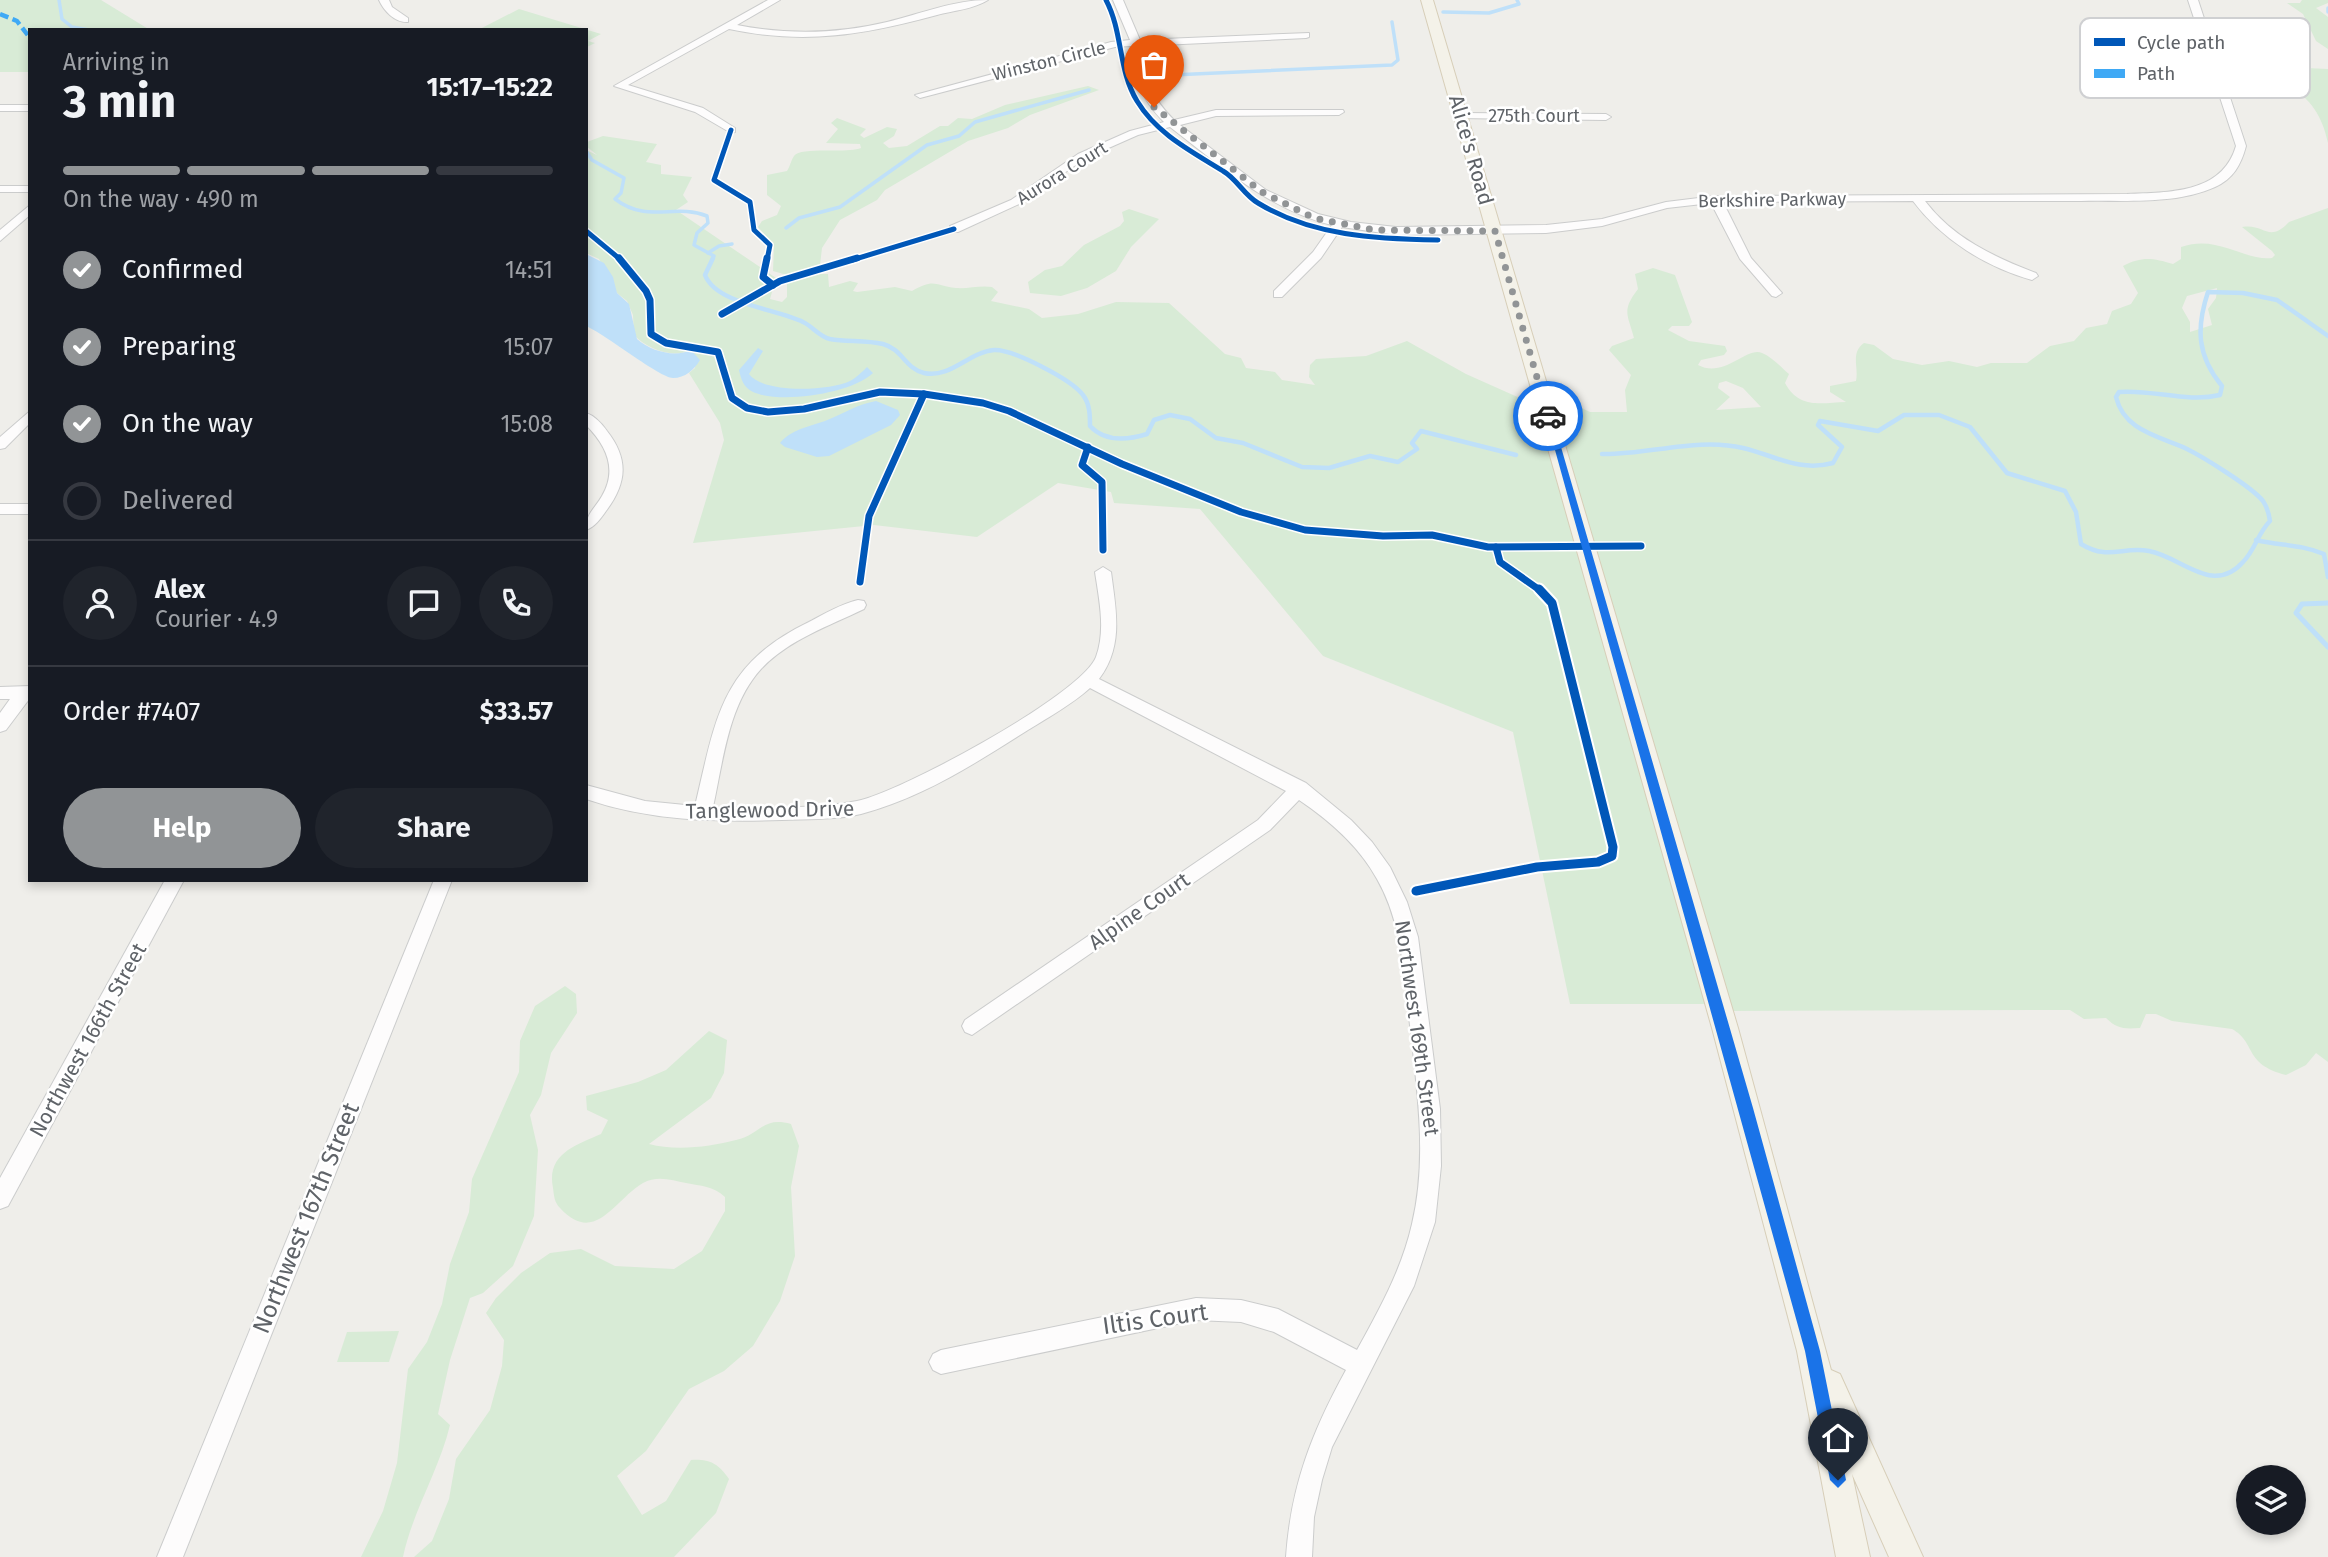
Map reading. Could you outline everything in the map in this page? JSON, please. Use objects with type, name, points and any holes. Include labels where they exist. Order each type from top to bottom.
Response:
[{"type":"main road","name":"Alice's Road","points":[[1427,0],[1721,1014],[1812,1351],[1853,1557]]},
{"type":"main road","points":[[1812,1351],[1906,1557]]},
{"type":"street","points":[[384,0],[388,9],[405,20]]},
{"type":"street","points":[[731,130],[699,110],[619,86],[775,0]]},
{"type":"street","points":[[727,26],[786,36],[840,35],[883,28],[983,0]]},
{"type":"street","name":"Berkshire Parkway","points":[[1118,0],[1136,43],[1143,87],[1154,107],[1171,123],[1277,202],[1339,224],[1396,231],[1495,231],[1568,227],[1666,205],[1715,199],[2154,197],[2190,191],[2218,180],[2237,164],[2241,146],[2225,98]]},
{"type":"street","name":"Berkshire Parkway","points":[[2193,0],[2199,18]]},
{"type":"street","name":"Winston Circle","points":[[920,94],[1105,46],[1306,35]]},
{"type":"street","points":[[0,108],[28,108]]},
{"type":"street","name":"Aurora Court","points":[[954,229],[1015,202],[1067,164],[1098,147],[1171,123],[1229,112],[1339,112]]},
{"type":"street","name":"275th Court","points":[[1461,116],[1606,117]]},
{"type":"street","points":[[0,189],[28,189]]},
{"type":"street","points":[[1916,198],[1936,224],[1956,240],[1983,256],[2032,276]]},
{"type":"street","points":[[1715,199],[1746,259],[1776,293]]},
{"type":"street","points":[[0,237],[28,210]]},
{"type":"street","points":[[1278,294],[1317,255],[1339,224]]},
{"type":"street","points":[[0,445],[28,417]]},
{"type":"street","points":[[588,419],[610,440],[617,453],[617,475],[611,494],[588,523]]},
{"type":"street","points":[[0,509],[28,509]]},
{"type":"street","points":[[1090,681],[1103,663],[1111,639],[1103,572]]},
{"type":"street","points":[[703,812],[739,684],[755,664],[777,647],[858,605]]},
{"type":"street","name":"Northwest 169th Street","points":[[1090,681],[1300,789],[1350,827],[1387,878],[1399,905],[1406,933],[1430,1103],[1433,1168],[1420,1237],[1407,1276],[1323,1437],[1308,1476],[1299,1527],[1299,1557]]},
{"type":"street","name":"Tanglewood Drive","points":[[588,793],[636,808],[703,812],[831,812],[872,806],[905,793],[1090,681]]},
{"type":"street","points":[[0,693],[27,692]]},
{"type":"street","points":[[0,726],[27,692]]},
{"type":"street","name":"Alpine Court","points":[[972,1026],[1264,825],[1300,789]]},
{"type":"street","name":"Northwest 166th Street","points":[[0,1199],[174,882]]},
{"type":"street","name":"Northwest 167th Street","points":[[170,1557],[442,882]]},
{"type":"street","name":"Iltis Court","points":[[941,1362],[1195,1309],[1241,1311],[1278,1321],[1360,1365]]},
{"type":"green space","points":[[0,0],[101,0],[147,28],[28,28],[28,72],[0,72]]},
{"type":"green space","points":[[2302,0],[2328,0],[2328,3],[2316,8],[2328,17],[2328,49],[2316,41],[2310,29],[2310,18],[2305,18],[2287,3],[2300,3]]},
{"type":"green space","points":[[519,9],[581,28],[482,28]]},
{"type":"green space","points":[[588,30],[601,34],[588,41]]},
{"type":"green space","points":[[2310,68],[2328,69],[2328,143],[2314,109],[2305,98],[2310,98]]},
{"type":"green space","points":[[1088,86],[1099,90],[1030,115],[1008,128],[968,141],[885,190],[877,200],[840,220],[822,248],[820,265],[787,275],[773,271],[774,245],[758,227],[762,221],[777,215],[781,206],[767,195],[767,175],[787,171],[798,153],[861,148],[860,144],[826,143],[838,129],[831,123],[837,118],[866,129],[860,135],[864,138],[887,127],[897,129],[894,136],[883,143],[889,148],[907,146],[940,126],[948,126],[958,118],[972,119],[1005,105]]},
{"type":"green space","points":[[603,136],[657,144],[646,162],[661,165],[661,174],[692,177],[683,195],[688,202],[676,210],[776,278],[770,299],[782,302],[787,297],[787,283],[810,274],[828,274],[829,287],[850,281],[858,283],[853,291],[857,292],[895,287],[912,291],[930,284],[956,288],[992,287],[998,292],[991,301],[1029,309],[1042,318],[1078,314],[1116,302],[1169,303],[1225,354],[1241,358],[1246,368],[1275,372],[1282,380],[1315,385],[1309,377],[1310,365],[1316,359],[1366,356],[1407,341],[1466,374],[1522,399],[1531,415],[1541,415],[1708,1004],[1570,1004],[1513,732],[1323,656],[1200,509],[1114,503],[1111,492],[1058,483],[977,537],[874,525],[693,543],[724,440],[720,423],[689,373],[695,368],[696,356],[691,350],[684,353],[661,351],[646,345],[634,335],[633,315],[627,301],[617,293],[599,259],[588,254],[588,151],[597,155],[588,148],[588,142]]},
{"type":"green space","points":[[2328,208],[2328,1062],[2316,1053],[2306,1065],[2286,1075],[2263,1065],[2240,1035],[2232,1029],[2172,1021],[2156,1014],[2146,1014],[2140,1028],[2121,1028],[2106,1018],[2084,1019],[2070,1010],[1730,1011],[1554,413],[1567,413],[1565,406],[1571,403],[1590,412],[1627,412],[1625,390],[1631,375],[1609,350],[1612,346],[1634,338],[1627,313],[1629,303],[1638,289],[1635,274],[1653,268],[1675,275],[1692,322],[1689,326],[1672,326],[1668,330],[1689,341],[1725,346],[1727,351],[1724,355],[1701,360],[1698,365],[1717,368],[1749,354],[1762,353],[1789,374],[1785,383],[1797,397],[1811,403],[1846,402],[1830,392],[1830,386],[1856,381],[1857,351],[1864,343],[1874,345],[1893,359],[1922,365],[1949,361],[1977,367],[1991,363],[2027,363],[2050,346],[2074,341],[2086,328],[2107,324],[2112,311],[2131,304],[2138,293],[2123,266],[2148,259],[2173,264],[2181,259],[2181,247],[2194,244],[2207,244],[2251,256],[2272,258],[2275,255],[2272,251],[2242,227],[2276,232],[2289,222]],"holes":[[[2217,288],[2216,298],[2208,309],[2212,325],[2190,332],[2190,322],[2182,308],[2187,296]],[[1726,381],[1743,388],[1761,407],[1716,410],[1730,397],[1718,388],[1719,383]]]},
{"type":"green space","points":[[1129,209],[1159,219],[1131,247],[1116,271],[1087,288],[1061,296],[1030,293],[1028,282],[1045,270],[1062,266],[1084,245],[1120,226],[1124,221],[1122,212]]},
{"type":"green space","points":[[565,986],[576,994],[577,1013],[551,1053],[541,1095],[530,1115],[538,1150],[534,1216],[513,1266],[483,1293],[470,1298],[450,1360],[438,1414],[450,1425],[403,1557],[361,1557],[383,1511],[397,1463],[408,1369],[427,1342],[442,1304],[450,1264],[469,1212],[472,1179],[519,1072],[520,1041],[535,1006]]},
{"type":"green space","points":[[709,1031],[727,1040],[724,1073],[711,1098],[649,1144],[681,1148],[704,1146],[744,1138],[774,1122],[791,1124],[799,1146],[791,1187],[795,1256],[780,1301],[753,1346],[724,1371],[689,1389],[646,1451],[617,1476],[642,1515],[666,1501],[691,1460],[708,1461],[721,1469],[729,1479],[716,1513],[674,1557],[414,1557],[432,1541],[449,1499],[456,1459],[490,1410],[502,1366],[504,1340],[486,1313],[496,1298],[521,1273],[550,1253],[581,1249],[615,1266],[674,1269],[702,1251],[725,1211],[725,1197],[716,1191],[659,1179],[643,1183],[604,1216],[584,1223],[572,1219],[560,1208],[555,1201],[553,1188],[552,1176],[559,1159],[573,1147],[601,1134],[608,1120],[587,1110],[586,1096],[638,1082],[666,1070]]},
{"type":"green space","points":[[399,1331],[389,1362],[337,1362],[347,1332]]},
{"type":"water","points":[[588,255],[604,263],[613,277],[617,293],[629,304],[637,339],[663,352],[691,350],[700,360],[685,375],[673,378],[645,364],[588,327]]},
{"type":"water","points":[[758,348],[763,351],[749,374],[768,385],[797,389],[827,387],[850,381],[867,367],[873,373],[849,387],[815,395],[765,395],[747,388],[739,370]]},
{"type":"water","points":[[876,401],[898,410],[900,415],[891,425],[829,456],[817,457],[780,443],[801,429]]},
{"type":"waterway","points":[[59,0],[62,19],[78,28]]},
{"type":"waterway","points":[[1443,12],[1489,13],[1519,4],[1517,0]]},
{"type":"waterway","points":[[1172,75],[1392,65],[1398,60],[1392,22]]},
{"type":"waterway","points":[[786,228],[799,218],[840,207],[927,145],[959,136],[975,122],[1089,90]]},
{"type":"waterway","points":[[588,154],[592,160],[624,178],[621,193],[615,199],[627,206],[650,212],[683,211],[707,216],[708,223],[697,233],[694,245],[708,253]]},
{"type":"waterway","points":[[708,253],[719,246],[732,244]]},
{"type":"waterway","points":[[708,253],[713,258]]},
{"type":"waterway","points":[[713,258],[705,275],[711,285],[721,293],[792,317],[826,338],[883,344],[924,373],[942,372],[976,355],[994,350],[1028,360],[1077,389],[1087,402],[1090,426],[1110,437],[1132,438],[1147,434],[1154,420],[1170,415],[1190,419],[1216,438],[1243,443],[1302,467],[1329,468],[1370,456],[1398,462],[1417,449],[1412,443],[1421,431],[1516,455]]},
{"type":"waterway","points":[[2257,540],[2270,521],[2268,511],[2257,495],[2187,449],[2135,425],[2120,408],[2116,397],[2119,392],[2195,397],[2220,395],[2222,386],[2208,364],[2201,341],[2202,318],[2208,292],[2243,293],[2277,300],[2328,336]]},
{"type":"waterway","points":[[1602,454],[1708,444],[1743,448],[1798,464],[1821,465],[1833,463],[1842,447],[1818,425],[1820,421],[1878,431],[1904,415],[1939,415],[1970,427],[2007,473],[2065,491],[2076,512],[2081,544],[2091,549],[2100,552],[2149,551],[2197,572],[2220,575],[2232,572],[2243,562],[2257,540]]},
{"type":"waterway","points":[[2257,540],[2307,548],[2324,554],[2328,577]]},
{"type":"waterway","points":[[2328,603],[2302,604],[2296,613],[2328,647]]},
{"type":"marked path","points":[[0,14],[17,21],[28,35]]},
{"type":"cycle path","points":[[1106,0],[1116,24],[1131,89],[1145,112],[1175,141],[1227,173],[1252,200],[1300,223],[1344,234],[1438,240]]},
{"type":"cycle path","points":[[731,130],[714,180],[750,202],[754,230],[770,245],[763,277],[773,285]]},
{"type":"cycle path","points":[[722,314],[780,281],[954,229]]},
{"type":"cycle path","points":[[588,233],[623,262],[640,281],[650,300],[651,334],[666,343],[702,347],[718,352],[732,398],[747,408],[768,412],[804,409],[880,392],[924,394],[983,403],[1009,411],[1122,464],[1241,512],[1305,530],[1383,536],[1432,535],[1488,547],[1641,546]]},
{"type":"cycle path","points":[[860,582],[869,516],[924,394]]},
{"type":"cycle path","points":[[1088,447],[1082,465],[1102,482],[1103,550]]},
{"type":"cycle path","points":[[1416,891],[1537,867],[1598,862],[1612,856],[1613,847],[1552,603],[1536,586],[1500,562],[1496,547]]},
{"type":"way so far","points":[[1154,107],[1262,192],[1277,202],[1314,218],[1374,230],[1495,231],[1548,416]]},
{"type":"route","points":[[1548,416],[1747,1108],[1812,1351],[1838,1480]]}]
